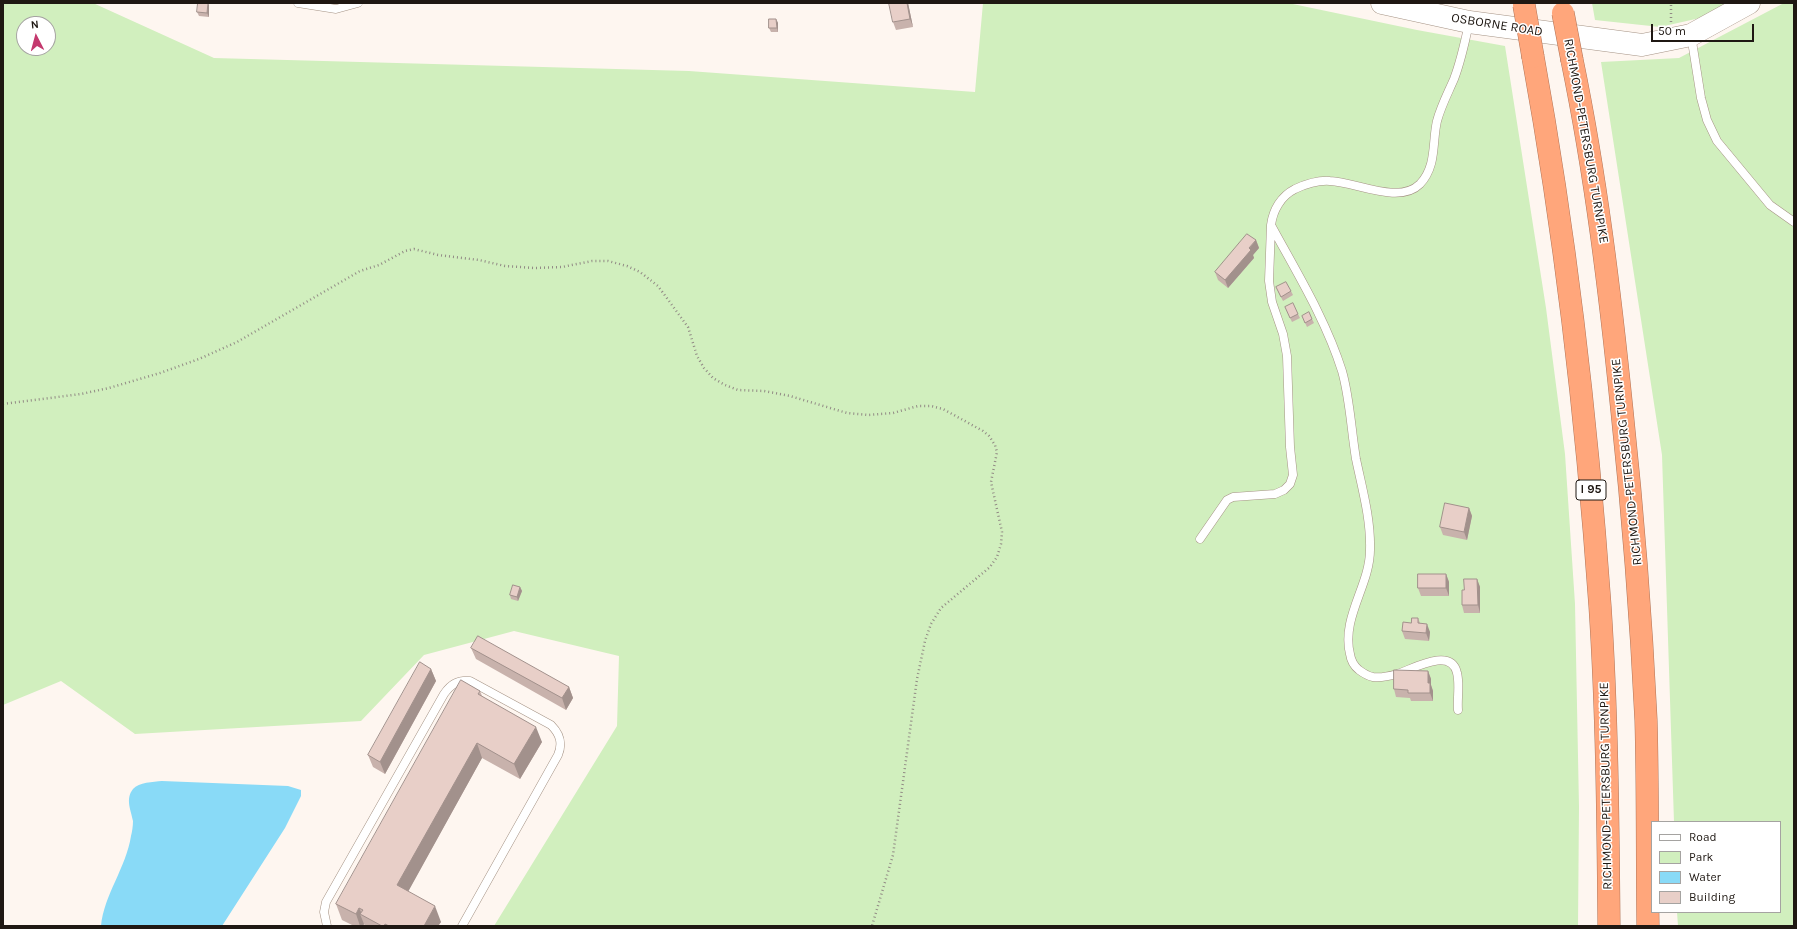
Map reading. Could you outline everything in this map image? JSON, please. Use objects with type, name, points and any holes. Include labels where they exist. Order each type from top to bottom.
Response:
[{"type":"highway","name":"RICHMOND-PETERSBURG TURNPIKE","points":[[1523,4],[1562,229],[1591,488],[1600,608],[1605,712],[1609,926]]},
{"type":"highway","name":"RICHMOND-PETERSBURG TURNPIKE","points":[[1562,8],[1583,114],[1602,234],[1619,380],[1640,599],[1646,723],[1648,926]]},
{"type":"street","name":"OSBORNE ROAD","points":[[1382,3],[1469,22],[1642,45],[1691,35],[1749,3]]},
{"type":"lane","points":[[298,3],[336,9],[358,3]]},
{"type":"lane","points":[[1200,539],[1227,500],[1233,497],[1275,494],[1290,484],[1293,474],[1290,447],[1287,356],[1283,334],[1272,302],[1269,281],[1272,216],[1282,198],[1305,184],[1319,181],[1331,181],[1391,193],[1402,193],[1413,190],[1420,184],[1428,173],[1432,161],[1437,121],[1463,51],[1469,22]]},
{"type":"lane","points":[[1691,35],[1701,98],[1707,120],[1717,141],[1770,205],[1794,222]]},
{"type":"lane","points":[[1271,225],[1324,325],[1341,370],[1348,395],[1356,456],[1370,533],[1368,567],[1352,618],[1349,635],[1349,653],[1356,667],[1363,673],[1373,677],[1398,674],[1427,662],[1437,660],[1448,663],[1453,666],[1457,673],[1458,710]]},
{"type":"lane","points":[[327,926],[324,912],[326,902],[444,694],[455,682],[463,680],[470,681],[551,725],[556,731],[561,743],[558,755],[462,926]]},
{"type":"path","points":[[3,404],[81,394],[109,388],[160,373],[199,359],[243,339],[360,271],[378,265],[405,251],[414,249],[438,255],[534,268],[562,267],[592,261],[608,261],[627,266],[640,272],[658,286],[688,327],[697,356],[704,368],[713,378],[725,385],[738,390],[764,391],[790,396],[847,413],[868,415],[893,413],[918,406],[931,406],[943,409],[983,430],[990,436],[995,445],[996,452],[991,482],[1002,532],[1001,544],[997,556],[990,567],[941,608],[925,641],[917,679],[893,855],[872,926]]},
{"type":"green space","points":[[3,3],[93,3],[214,58],[689,71],[975,92],[983,3],[1288,3],[1417,30],[1505,46],[1546,308],[1565,454],[1575,604],[1579,807],[1578,926],[494,926],[617,726],[619,656],[514,631],[424,655],[361,721],[135,734],[61,681],[3,705]]},
{"type":"green space","points":[[1592,3],[1726,3],[1700,18],[1660,27],[1595,20]]},
{"type":"green space","points":[[1784,3],[1794,3],[1794,926],[1678,926],[1677,913],[1781,913],[1781,821],[1674,821],[1662,455],[1601,62],[1679,58]]},
{"type":"water","points":[[162,781],[288,786],[301,790],[301,796],[285,828],[222,926],[101,926],[106,903],[125,859],[133,827],[129,797],[133,789],[139,785]]},
{"type":"building","points":[[198,3],[208,3],[207,13],[197,12]]},
{"type":"building","points":[[889,3],[907,3],[910,19],[893,22]]},
{"type":"building","points":[[769,19],[776,19],[777,28],[769,28]]},
{"type":"building","points":[[1247,234],[1256,240],[1249,248],[1251,250],[1225,280],[1215,272]]},
{"type":"building","points":[[1286,282],[1291,291],[1281,297],[1276,287]]},
{"type":"building","points":[[1293,303],[1298,314],[1290,318],[1285,307]]},
{"type":"building","points":[[1309,312],[1312,319],[1305,323],[1302,316]]},
{"type":"building","points":[[1445,503],[1469,508],[1464,532],[1440,527]]},
{"type":"building","points":[[1418,574],[1446,574],[1446,588],[1418,588]]},
{"type":"building","points":[[1464,579],[1477,579],[1478,605],[1462,605]]},
{"type":"building","points":[[513,585],[520,587],[517,597],[510,595]]},
{"type":"building","points":[[1412,618],[1418,618],[1418,623],[1427,624],[1426,633],[1402,631],[1403,622],[1411,623]]},
{"type":"building","points":[[478,636],[569,687],[562,698],[471,648]]},
{"type":"building","points":[[420,662],[431,669],[380,762],[368,755]]},
{"type":"building","points":[[1394,670],[1428,671],[1430,693],[1408,693],[1408,690],[1394,689]]},
{"type":"building","points":[[461,680],[480,691],[478,694],[536,727],[514,764],[477,743],[397,885],[435,906],[424,926],[389,926],[385,924],[382,926],[360,914],[363,910],[359,908],[356,914],[336,904]]}]
